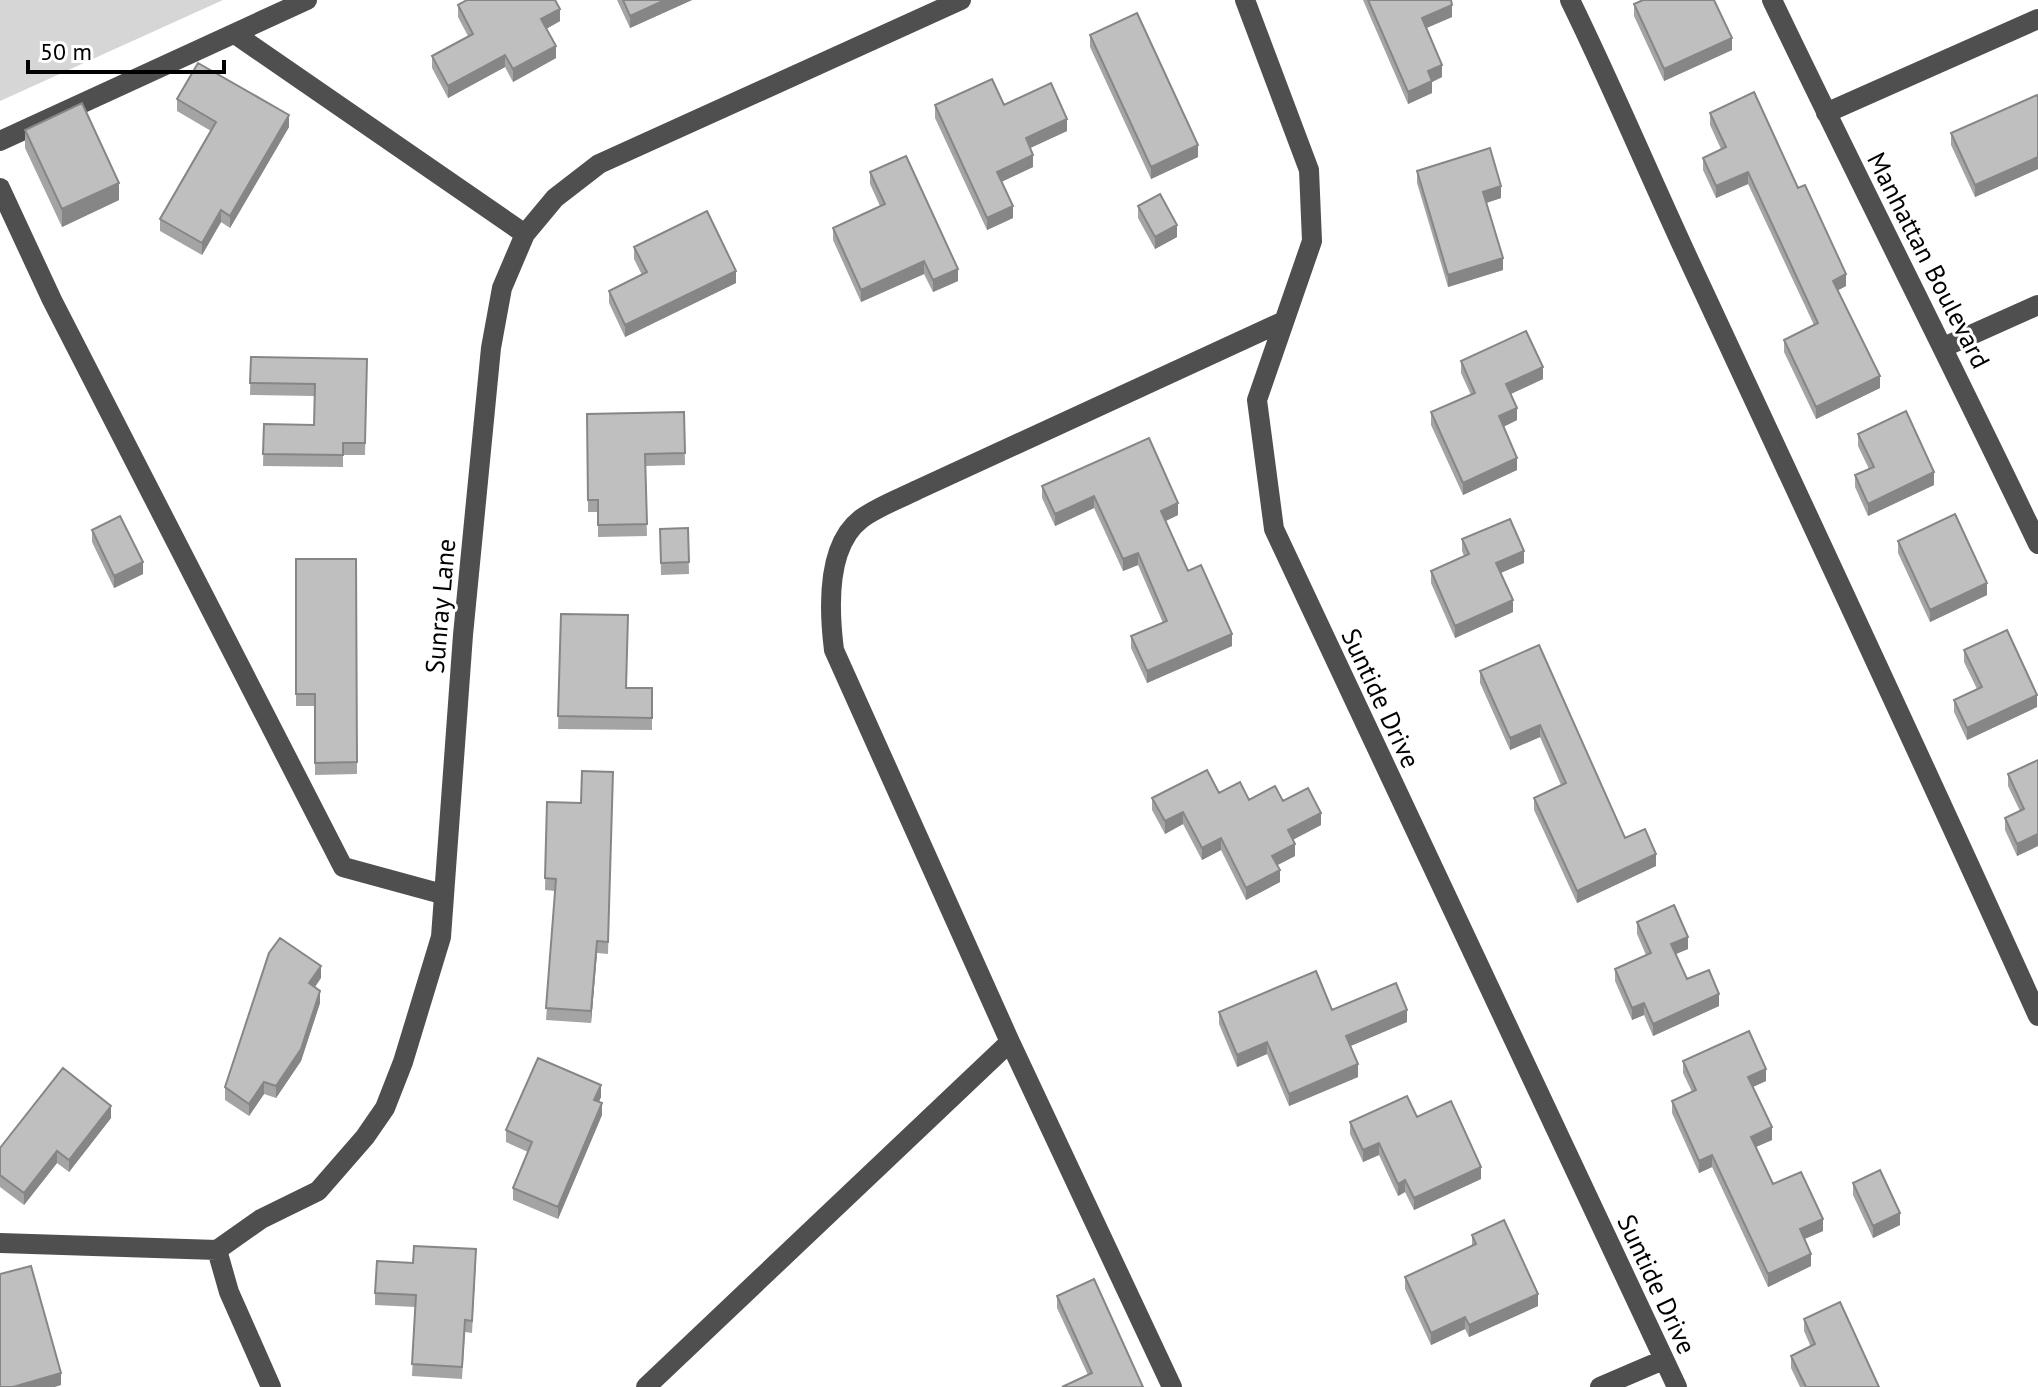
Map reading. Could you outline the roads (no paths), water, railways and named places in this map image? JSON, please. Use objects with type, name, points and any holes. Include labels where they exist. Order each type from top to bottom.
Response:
[{"type":"street","points":[[0,141],[307,0]]},
{"type":"street","name":"Sunray Lane","points":[[217,1250],[261,1219],[318,1191],[365,1137],[385,1108],[403,1062],[441,937],[463,635],[491,348],[502,288],[525,234],[555,198],[599,164],[961,0]]},
{"type":"street","name":"Suntide Drive","points":[[1245,0],[1309,170],[1312,241],[1257,400],[1274,529],[1677,1387]]},
{"type":"street","points":[[1570,0],[2038,1016]]},
{"type":"street","name":"Manhattan Boulevard","points":[[1772,0],[2038,544]]},
{"type":"street","points":[[1826,113],[2038,19]]},
{"type":"street","points":[[235,34],[525,234]]},
{"type":"street","points":[[0,188],[52,300],[343,867],[442,894]]},
{"type":"street","points":[[1944,347],[2038,305]]},
{"type":"street","points":[[1172,1387],[1010,1042],[834,650],[830,613],[833,577],[842,541],[860,519],[1284,321]]},
{"type":"street","points":[[646,1387],[1010,1042]]},
{"type":"street","points":[[0,1243],[217,1250],[229,1292],[271,1387]]},
{"type":"street","points":[[1600,1387],[1663,1360]]}]
